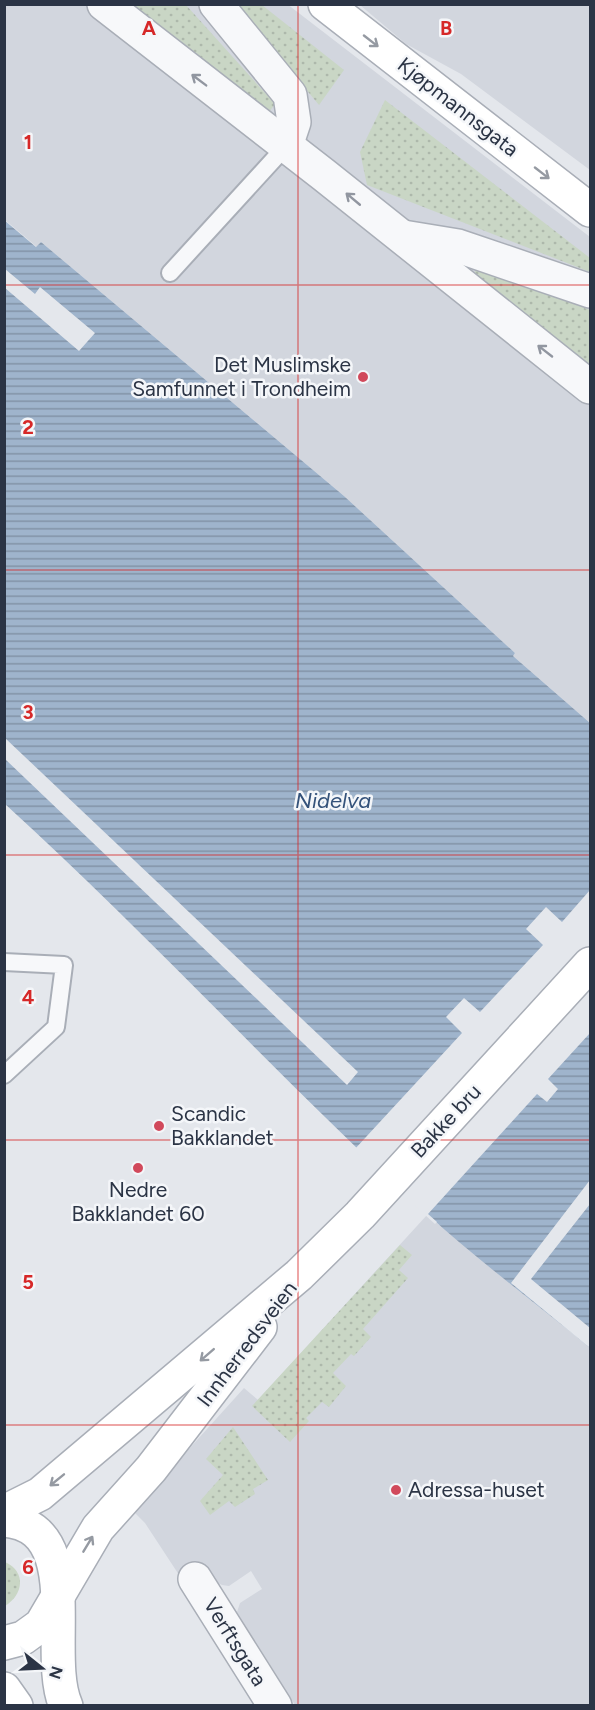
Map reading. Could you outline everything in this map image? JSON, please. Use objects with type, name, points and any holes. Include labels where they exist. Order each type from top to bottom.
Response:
[{"type":"main road","name":"Kjøpmannsgata","points":[[326,4],[591,210]]},
{"type":"main road","name":"Bakke bru","points":[[299,1275],[360,1215],[591,964]]},
{"type":"main road","name":"Innherredsveien","points":[[4,1512],[40,1494],[299,1275]]},
{"type":"main road","name":"Innherredsveien","points":[[66,1706],[60,1694],[56,1646],[58,1594],[98,1528],[152,1469],[299,1275]]},
{"type":"main road","points":[[4,1520],[27,1527],[46,1544],[57,1571],[58,1594],[41,1625],[23,1638],[4,1643]]},
{"type":"main road","points":[[4,1689],[16,1706]]},
{"type":"street","points":[[104,4],[591,387]]},
{"type":"street","points":[[216,4],[290,94],[294,122],[286,146]]},
{"type":"street","points":[[398,236],[458,246],[591,291]]},
{"type":"street","name":"Verftsgata","points":[[195,1580],[275,1706]]},
{"type":"lane","points":[[170,273],[286,146]]},
{"type":"lane","points":[[4,962],[64,965],[56,1027],[4,1075]]},
{"type":"shaded area","points":[[287,4],[590,237],[590,723],[513,656],[515,653],[344,496],[41,242],[37,247],[5,220],[5,5]]},
{"type":"shaded area","points":[[360,5],[590,5],[590,170],[461,74],[406,44]]},
{"type":"shaded area","points":[[427,1215],[590,1348],[590,1705],[295,1705],[237,1612],[240,1603],[262,1589],[251,1571],[229,1586],[218,1583],[206,1565],[183,1581],[145,1523],[133,1511],[244,1388],[258,1400]]},
{"type":"green space","points":[[130,5],[186,5],[275,104],[269,112]]},
{"type":"green space","points":[[236,5],[262,5],[344,70],[319,105]]},
{"type":"green space","points":[[385,100],[590,258],[590,272],[367,185],[360,152]]},
{"type":"green space","points":[[478,267],[590,310],[590,368],[471,277]]},
{"type":"green space","points":[[400,1245],[412,1255],[399,1270],[408,1278],[363,1329],[371,1337],[354,1356],[351,1354],[333,1373],[346,1386],[329,1407],[322,1402],[306,1418],[309,1421],[290,1442],[252,1406]]},
{"type":"green space","points":[[233,1427],[268,1480],[253,1489],[255,1494],[235,1507],[229,1501],[210,1515],[200,1501],[223,1475],[206,1459]]},
{"type":"green space","points":[[5,1562],[17,1572],[20,1584],[16,1596],[5,1606]]},
{"type":"water","name":"Nidelva","points":[[4,220],[36,247],[41,242],[344,496],[515,653],[513,656],[590,723],[590,1348],[425,1212],[319,1111],[111,904],[5,804]]},
{"type":"pier","points":[[5,269],[35,294],[40,287],[95,333],[79,351],[5,288]]},
{"type":"pier","points":[[5,738],[358,1072],[347,1085],[5,759]]},
{"type":"pier","points":[[590,890],[590,1033],[548,1079],[558,1089],[547,1102],[537,1094],[428,1214],[437,1222],[435,1224],[354,1150],[462,1033],[446,1017],[464,998],[480,1012],[543,945],[526,929],[546,907],[562,922]]},
{"type":"pier","points":[[590,1180],[590,1204],[531,1279],[590,1328],[590,1348],[511,1283]]},
{"type":"place","name":"Det Muslimske Samfunnet i Trondheim","points":[[363,377]]},
{"type":"place","name":"Scandic Bakklandet","points":[[159,1126]]},
{"type":"place","name":"Nedre Bakklandet 60","points":[[138,1168]]},
{"type":"place","name":"Adressa-huset","points":[[396,1490]]}]
